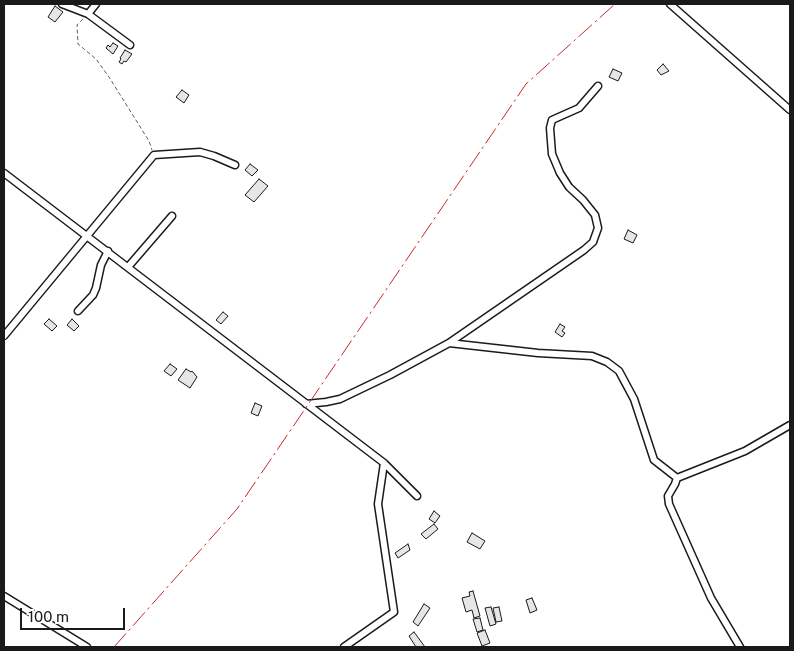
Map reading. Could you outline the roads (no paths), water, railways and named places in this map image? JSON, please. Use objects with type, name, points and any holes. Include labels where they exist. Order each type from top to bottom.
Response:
[{"type":"street","points":[[62,4],[88,14],[130,45]]},
{"type":"street","points":[[88,14],[96,4]]},
{"type":"street","points":[[670,4],[790,110]]},
{"type":"street","points":[[306,404],[340,399],[390,375],[449,343],[593,242],[598,228],[595,215],[584,200],[569,187],[560,173],[552,154],[550,128],[552,120],[578,108],[598,86]]},
{"type":"street","points":[[4,336],[154,155],[200,152],[234,165]]},
{"type":"street","points":[[4,173],[384,464],[417,496]]},
{"type":"street","points":[[128,267],[172,216]]},
{"type":"street","points":[[78,311],[93,295],[108,251]]},
{"type":"street","points":[[449,343],[538,353],[592,356],[607,362],[619,371],[628,385],[654,460],[677,478]]},
{"type":"street","points":[[740,647],[711,598],[669,504],[668,496],[677,478],[745,451],[790,425]]},
{"type":"street","points":[[344,647],[394,612],[378,504],[384,464]]},
{"type":"street","points":[[4,596],[87,647]]}]
